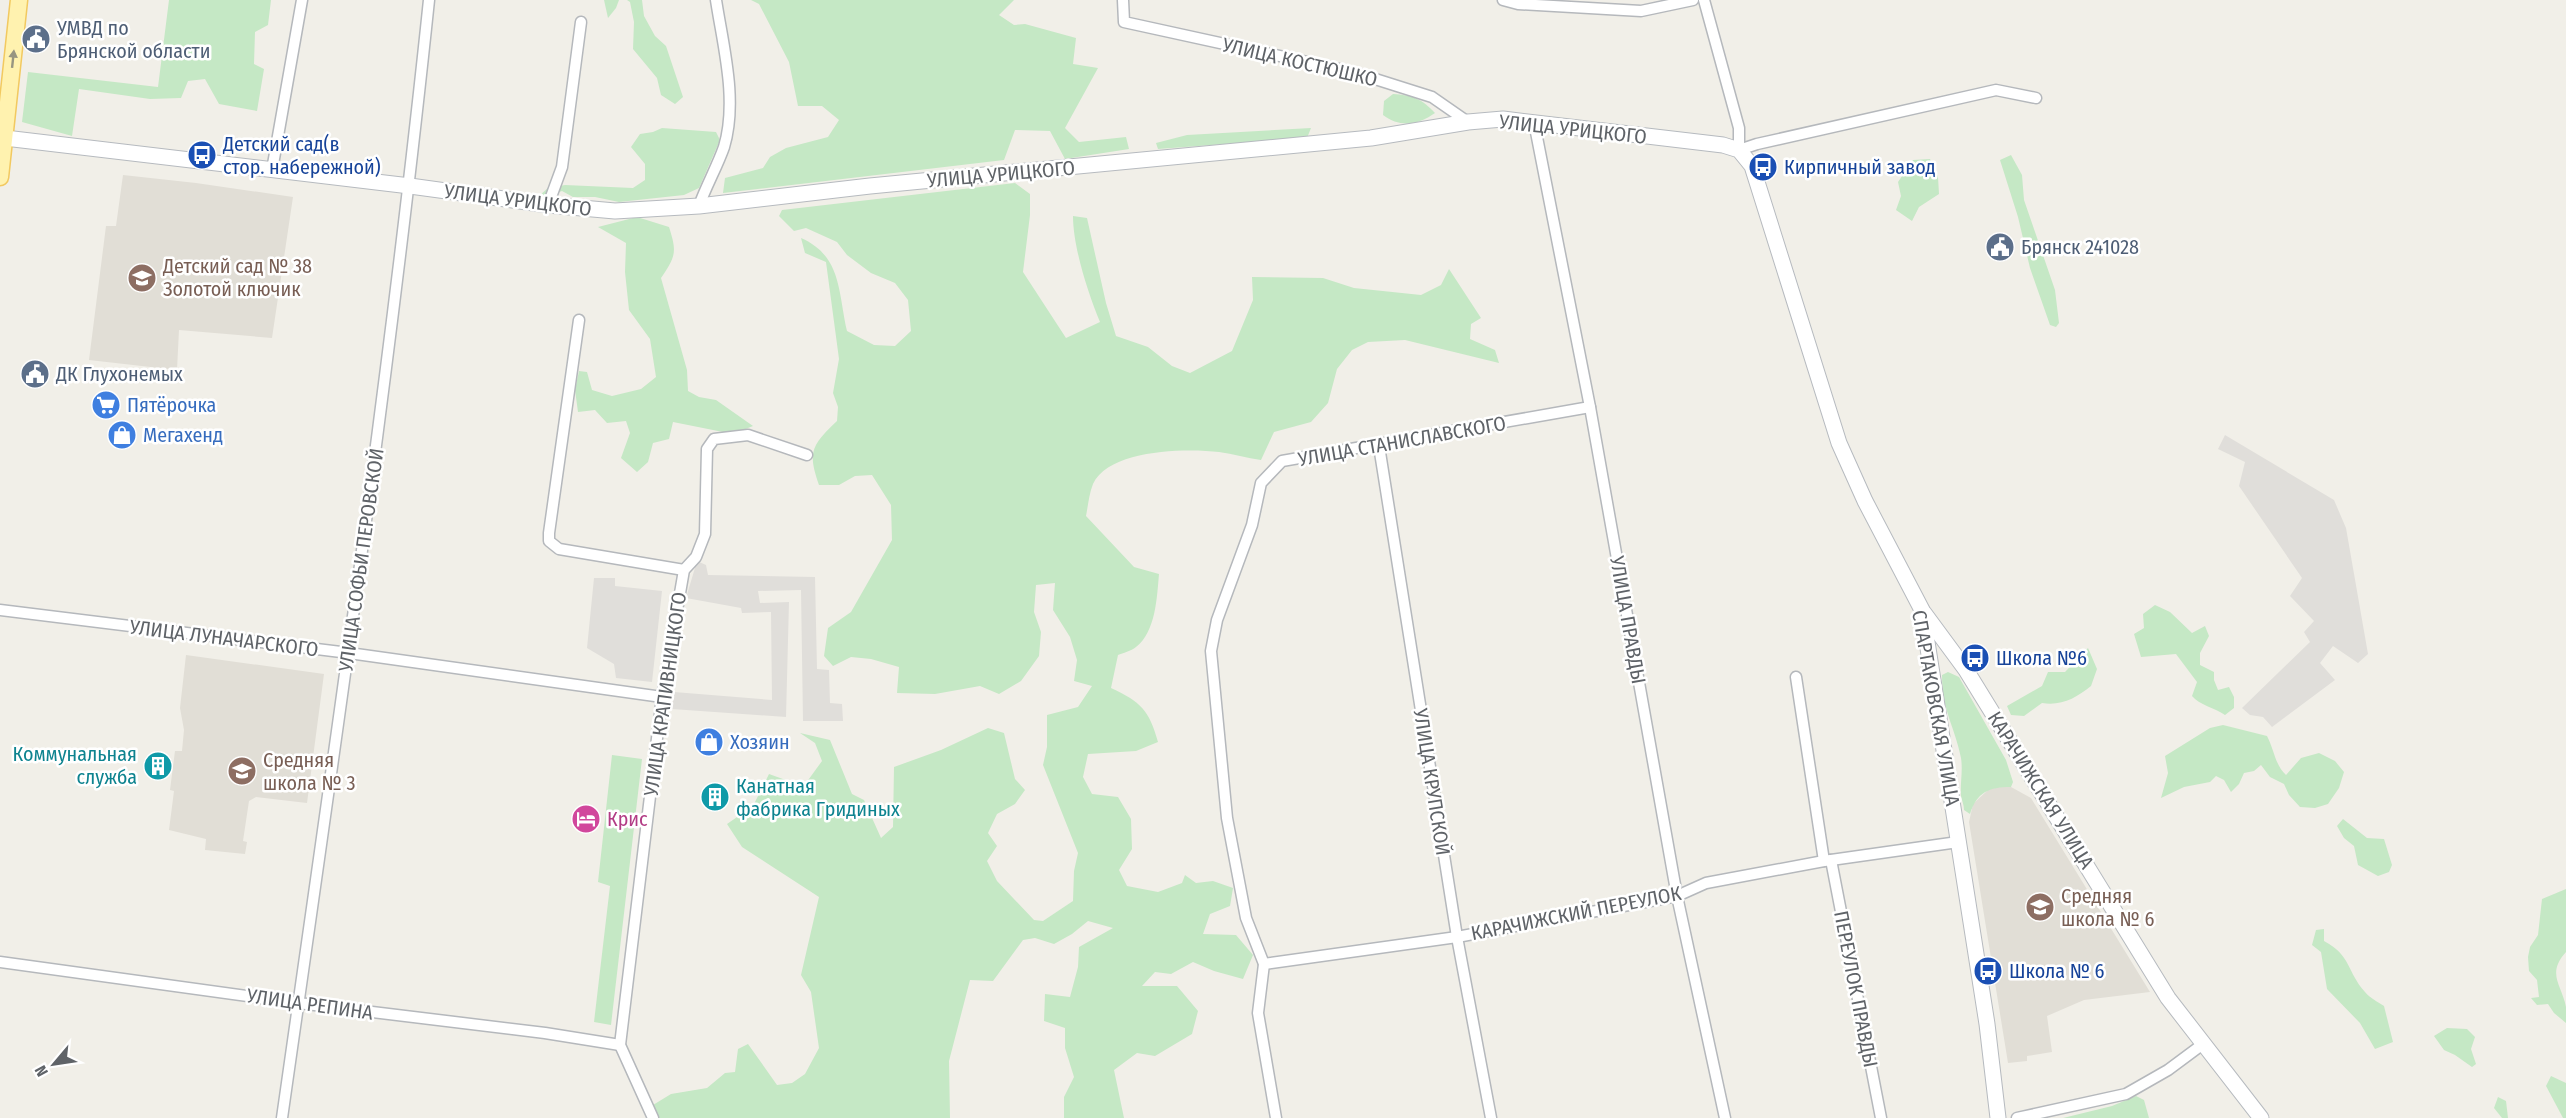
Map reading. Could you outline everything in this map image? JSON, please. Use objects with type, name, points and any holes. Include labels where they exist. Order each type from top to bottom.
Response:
[{"type":"main road","points":[[0,177],[2,138],[20,0]]},
{"type":"main road","name":"УЛИЦА УРИЦКОГО","points":[[2,138],[410,186],[548,205],[615,211],[699,206],[870,186],[1371,138],[1468,122],[1503,119],[1723,145],[1739,150]]},
{"type":"main road","name":"СПАРТАКОВСКАЯ УЛИЦА","points":[[1739,150],[1752,166],[1839,443],[1865,501],[1923,610],[1987,1024],[1998,1118]]},
{"type":"main road","name":"КАРАЧИЖСКАЯ УЛИЦА","points":[[1923,610],[1966,670],[2168,998],[2261,1118]]},
{"type":"street","points":[[272,170],[302,0]]},
{"type":"street","name":"УЛИЦА СОФЬИ ПЕРОВСКОЙ","points":[[282,1118],[349,653],[410,186],[429,0]]},
{"type":"street","points":[[699,206],[724,146],[729,112],[727,71],[716,0]]},
{"type":"street","name":"УЛИЦА КОСТЮШКО","points":[[1123,0],[1124,22],[1353,72],[1432,96],[1468,122]]},
{"type":"street","points":[[1503,0],[1518,4],[1641,11],[1693,0]]},
{"type":"street","points":[[1704,0],[1739,128],[1739,150]]},
{"type":"street","points":[[548,205],[562,166],[581,22]]},
{"type":"street","name":"УЛИЦА УРИЦКОГО","points":[[1739,150],[1780,138],[1996,90],[2036,98]]},
{"type":"street","name":"УЛИЦА ПРАВДЫ","points":[[1534,122],[1590,407],[1677,896],[1725,1118]]},
{"type":"street","points":[[579,320],[549,542],[559,549],[684,570]]},
{"type":"street","name":"УЛИЦА СТАНИСЛАВСКОГО","points":[[1275,1118],[1258,1013],[1264,964],[1246,918],[1227,818],[1211,651],[1216,620],[1252,525],[1261,483],[1282,461],[1379,446],[1590,407]]},
{"type":"street","name":"УЛИЦА КРАПИВНИЦКОГО","points":[[620,1045],[662,697],[684,570],[696,557],[705,534],[707,449],[714,439],[748,435],[807,455]]},
{"type":"street","name":"УЛИЦА КРУПСКОЙ","points":[[1379,446],[1457,937],[1491,1118]]},
{"type":"street","name":"УЛИЦА ЛУНАЧАРСКОГО","points":[[0,610],[349,653],[662,697]]},
{"type":"street","name":"ПЕРЕУЛОК ПРАВДЫ","points":[[1796,677],[1828,860],[1881,1118]]},
{"type":"street","name":"КАРАЧИЖСКИЙ ПЕРЕУЛОК","points":[[1264,964],[1457,937],[1677,896],[1706,883],[1828,860],[1958,842]]},
{"type":"street","name":"УЛИЦА РЕПИНА","points":[[0,962],[298,1003],[545,1033],[620,1045]]},
{"type":"street","points":[[2017,1118],[2126,1094],[2168,1070],[2203,1044]]},
{"type":"street","points":[[620,1045],[653,1118]]},
{"type":"shaded area","points":[[123,175],[293,197],[272,338],[179,330],[177,370],[89,360],[106,226],[116,226]]},
{"type":"shaded area","points":[[2225,435],[2334,500],[2346,528],[2368,654],[2358,663],[2333,646],[2320,663],[2335,680],[2272,727],[2263,717],[2250,715],[2242,708],[2310,642],[2304,632],[2314,621],[2290,596],[2302,578],[2239,486],[2245,462],[2218,449]]},
{"type":"shaded area","points":[[697,561],[706,565],[708,575],[815,577],[817,669],[829,670],[830,703],[842,704],[843,721],[803,721],[801,590],[758,591],[760,603],[789,602],[786,717],[672,709],[674,692],[772,700],[771,612],[742,613],[741,608],[686,598]]},
{"type":"shaded area","points":[[594,578],[615,578],[615,586],[662,591],[652,682],[616,678],[614,664],[587,648]]},
{"type":"shaded area","name":"Средняя школа № 3","points":[[186,655],[324,674],[307,803],[256,797],[249,801],[243,841],[247,842],[245,854],[205,850],[206,839],[169,830],[174,791],[170,790],[175,751],[182,751],[184,730],[180,708]]},
{"type":"shaded area","name":"Средняя школа № 6","points":[[1994,787],[2011,787],[2031,798],[2150,992],[2084,1000],[2047,1016],[2052,1052],[2027,1056],[2027,1061],[2008,1063],[1969,822],[1973,804]]},
{"type":"green space","points":[[169,0],[271,0],[268,25],[255,32],[254,64],[264,69],[257,111],[219,104],[205,79],[188,81],[181,98],[150,99],[79,89],[72,136],[22,122],[28,72],[158,87]]},
{"type":"green space","points":[[604,0],[619,0],[608,18]]},
{"type":"green space","points":[[627,0],[642,0],[644,16],[655,36],[666,46],[683,97],[675,104],[661,95],[657,78],[633,49],[634,22],[630,2]]},
{"type":"green space","points":[[751,0],[1014,0],[999,15],[1014,25],[1025,24],[1076,38],[1073,64],[1098,68],[1065,128],[1079,142],[1126,137],[1129,149],[1065,159],[1050,131],[1015,130],[1004,160],[723,193],[725,178],[763,168],[770,157],[786,148],[828,137],[839,120],[822,106],[798,106],[789,62],[759,4]]},
{"type":"green space","points":[[1393,94],[1416,99],[1426,104],[1435,113],[1422,120],[1409,123],[1389,119],[1383,115],[1384,101]]},
{"type":"green space","points":[[662,128],[716,132],[720,140],[699,188],[684,195],[619,202],[595,197],[573,197],[562,191],[546,197],[540,195],[548,188],[565,185],[633,188],[645,180],[645,164],[631,147],[640,134]]},
{"type":"green space","points":[[1311,128],[1307,138],[1158,149],[1156,143],[1187,135]]},
{"type":"green space","points":[[2011,155],[2022,175],[2024,200],[2055,290],[2059,323],[2056,327],[2050,325],[2030,268],[2018,217],[2000,160]]},
{"type":"green space","points":[[1930,159],[1938,177],[1939,194],[1919,207],[1912,221],[1896,210],[1901,196],[1898,182],[1913,160]]},
{"type":"green space","points":[[1015,183],[1030,194],[1030,215],[1023,272],[1066,338],[1100,322],[1082,270],[1073,216],[1087,218],[1106,303],[1116,336],[1148,347],[1172,366],[1190,373],[1232,351],[1253,300],[1252,277],[1323,278],[1354,288],[1421,295],[1441,285],[1449,269],[1481,318],[1471,324],[1470,339],[1495,350],[1499,363],[1405,340],[1368,342],[1352,350],[1337,369],[1328,403],[1311,422],[1274,432],[1261,460],[1205,451],[1150,453],[1131,457],[1115,464],[1102,472],[1093,484],[1086,516],[1134,567],[1159,574],[1152,623],[1143,640],[1136,647],[1118,655],[1111,688],[1130,698],[1142,708],[1151,722],[1158,742],[1136,751],[1088,754],[1083,777],[1092,794],[1118,797],[1131,819],[1132,849],[1119,870],[1127,886],[1158,892],[1182,883],[1185,875],[1196,883],[1213,881],[1233,888],[1230,906],[1210,914],[1203,934],[1236,935],[1253,955],[1243,979],[1193,962],[1171,974],[1155,972],[1142,986],[1177,986],[1198,1011],[1192,1034],[1155,1056],[1137,1053],[1114,1070],[1124,1118],[1064,1118],[1064,1097],[1074,1077],[1065,1048],[1065,1028],[1044,1021],[1045,994],[1070,997],[1078,967],[1079,947],[1113,928],[1088,921],[1072,934],[1054,944],[1035,938],[1023,940],[993,981],[970,980],[949,1061],[950,1118],[654,1118],[653,1105],[671,1094],[707,1088],[725,1073],[735,1072],[738,1049],[748,1044],[777,1085],[792,1083],[805,1074],[819,1048],[811,992],[801,975],[819,897],[742,847],[727,824],[753,806],[769,774],[794,783],[806,783],[822,761],[815,743],[800,733],[830,740],[852,794],[864,800],[881,838],[893,827],[894,767],[941,750],[988,728],[1004,733],[1015,779],[1025,790],[1015,804],[997,814],[988,833],[997,846],[987,861],[997,881],[1034,920],[1043,921],[1073,901],[1074,871],[1078,853],[1043,765],[1047,747],[1047,715],[1078,707],[1092,686],[1074,681],[1077,660],[1070,637],[1053,610],[1055,583],[1036,585],[1034,612],[1041,632],[1039,656],[1021,681],[999,694],[980,686],[935,694],[897,693],[899,667],[871,659],[851,657],[833,666],[824,656],[828,628],[851,612],[892,540],[891,505],[872,475],[855,476],[839,485],[819,485],[813,464],[814,449],[822,436],[837,421],[838,407],[833,393],[839,359],[826,262],[805,253],[801,238],[824,255],[831,265],[839,289],[847,331],[874,345],[895,346],[911,331],[908,300],[895,283],[871,273],[847,255],[837,242],[806,228],[794,231],[779,216],[782,210]]},
{"type":"green space","points":[[637,217],[669,227],[672,235],[674,254],[661,278],[687,370],[688,391],[699,397],[716,400],[753,426],[733,434],[673,422],[669,439],[653,443],[648,462],[637,472],[621,458],[630,433],[626,421],[607,423],[595,410],[578,412],[575,390],[579,371],[587,372],[592,390],[612,396],[641,389],[656,377],[650,339],[629,310],[625,272],[626,243],[598,227]]},
{"type":"green space","points":[[2155,605],[2170,612],[2192,633],[2205,626],[2209,636],[2200,653],[2200,665],[2214,672],[2218,690],[2229,687],[2234,697],[2234,708],[2225,715],[2192,696],[2197,682],[2176,654],[2141,657],[2134,634],[2144,628],[2143,614]]},
{"type":"green space","points":[[2088,648],[2097,669],[2091,686],[2068,700],[2042,703],[2024,716],[2011,715],[2007,706],[2042,686],[2048,672],[2065,672]]},
{"type":"green space","points":[[1948,672],[1959,677],[2006,760],[2013,782],[2011,787],[1996,788],[1985,792],[1976,800],[1970,814],[1964,810],[1961,796],[1961,758],[1944,699],[1942,675]]},
{"type":"green space","points":[[2223,725],[2267,736],[2277,762],[2286,775],[2301,758],[2319,753],[2335,761],[2344,772],[2339,788],[2328,804],[2315,808],[2300,807],[2289,795],[2284,784],[2270,777],[2261,765],[2254,771],[2244,773],[2239,784],[2231,792],[2224,780],[2216,776],[2210,782],[2184,787],[2161,798],[2168,773],[2165,756],[2210,728]]},
{"type":"green space","points":[[612,755],[642,759],[611,1025],[594,1022],[610,886],[598,882]]},
{"type":"green space","points":[[2343,819],[2367,838],[2384,839],[2392,865],[2389,872],[2378,876],[2358,865],[2354,846],[2344,838],[2337,826]]},
{"type":"green space","points":[[2566,889],[2566,952],[2560,960],[2556,973],[2566,1007],[2566,1023],[2554,1013],[2548,1004],[2537,1005],[2531,998],[2539,997],[2537,980],[2529,971],[2528,957],[2530,947],[2538,935],[2542,899]]},
{"type":"green space","points":[[2324,929],[2324,941],[2333,946],[2344,958],[2365,992],[2384,1006],[2393,1042],[2375,1049],[2360,1023],[2327,989],[2321,952],[2312,945],[2316,930]]},
{"type":"green space","points":[[2447,1028],[2467,1029],[2475,1037],[2471,1049],[2476,1064],[2472,1067],[2444,1050],[2434,1036]]},
{"type":"green space","points":[[2551,1076],[2566,1083],[2566,1118],[2563,1118],[2546,1086]]},
{"type":"green space","points":[[2136,1096],[2144,1100],[2149,1118],[2063,1118],[2112,1106]]},
{"type":"green space","points":[[2498,1097],[2506,1101],[2508,1118],[2502,1118],[2494,1108]]},
{"type":"place","name":"УМВД по Брянской области","points":[[36,39]]},
{"type":"place","name":"Детский сад(в стор. набережной)","points":[[202,155]]},
{"type":"place","name":"Кирпичный завод","points":[[1763,167]]},
{"type":"place","name":"Брянск 241028","points":[[2000,247]]},
{"type":"place","name":"Детский сад № 38 Золотой ключик","points":[[142,278]]},
{"type":"place","name":"ДК Глухонемых","points":[[35,374]]},
{"type":"place","name":"Пятёрочка","points":[[106,405]]},
{"type":"place","name":"Мегахенд","points":[[122,435]]},
{"type":"place","name":"Школа №6","points":[[1975,658]]},
{"type":"place","name":"Хозяин","points":[[709,742]]},
{"type":"place","name":"Коммунальная служба","points":[[158,766]]},
{"type":"place","name":"Средняя школа № 3","points":[[242,771]]},
{"type":"place","name":"Канатная фабрика Гридиных","points":[[715,797]]},
{"type":"place","name":"Крис","points":[[586,819]]},
{"type":"place","name":"Средняя школа № 6","points":[[2040,907]]},
{"type":"place","name":"Школа № 6","points":[[1988,971]]}]
